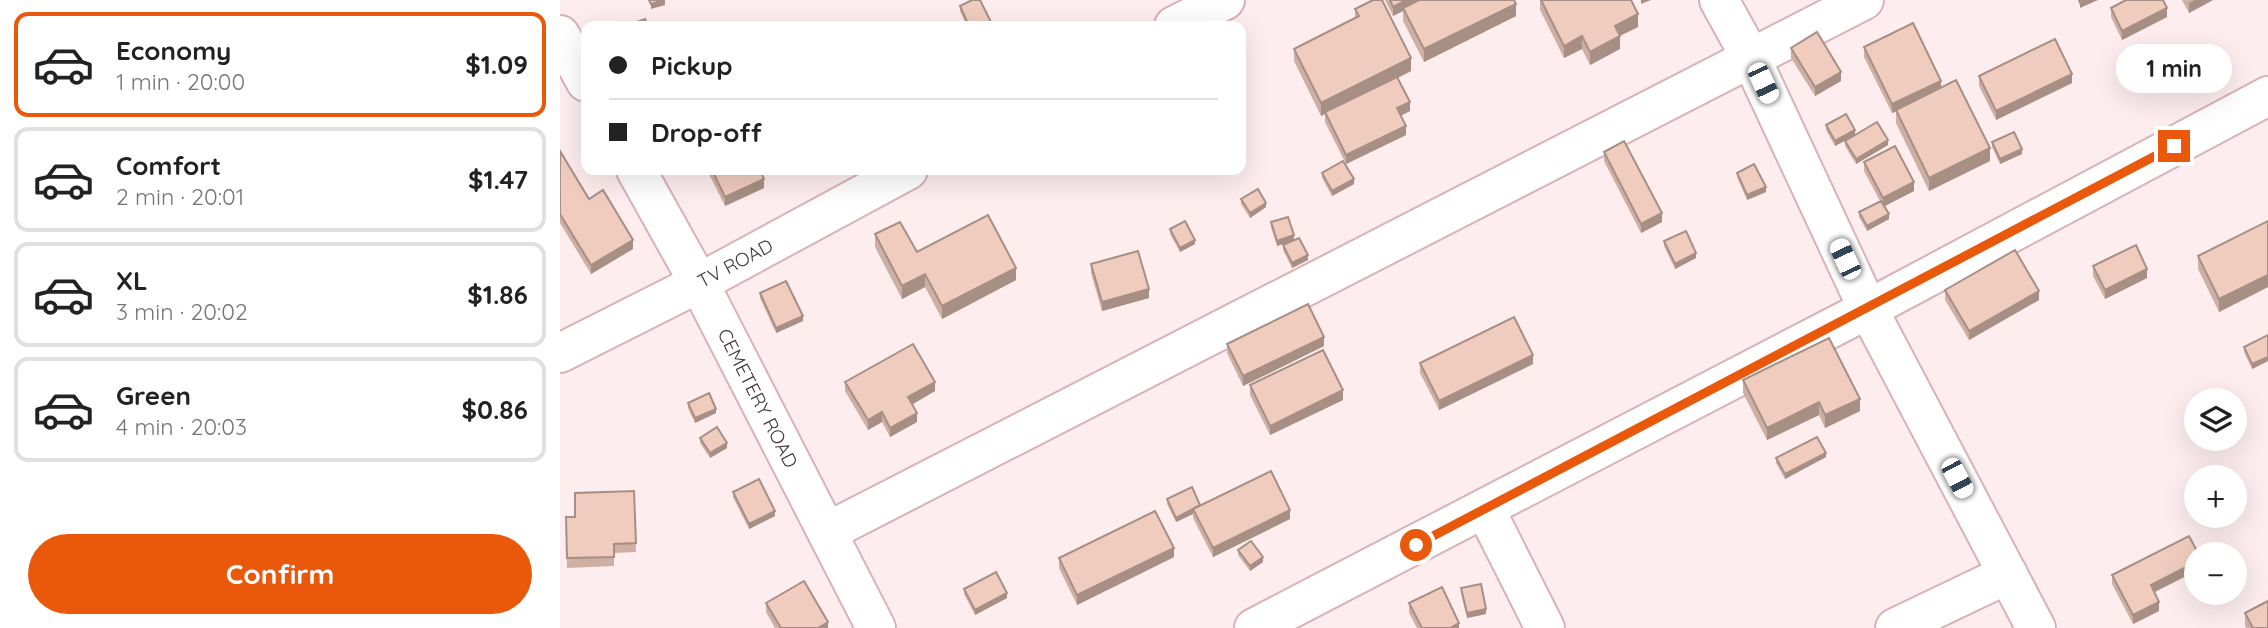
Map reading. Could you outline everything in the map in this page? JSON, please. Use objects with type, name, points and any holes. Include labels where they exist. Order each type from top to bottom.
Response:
[{"type":"street","points":[[1184,21],[1226,0]]},
{"type":"street","points":[[1720,0],[1751,58],[1868,309],[2036,628]]},
{"type":"street","points":[[827,532],[1864,0]]},
{"type":"street","points":[[560,35],[581,73]]},
{"type":"street","points":[[1254,628],[1868,309],[2268,96]]},
{"type":"street","name":"CEMETERY ROAD","points":[[639,175],[699,283],[876,628]]},
{"type":"street","name":"TV ROAD","points":[[560,353],[699,283],[899,175]]},
{"type":"street","points":[[1485,509],[1545,628]]},
{"type":"street","points":[[1895,628],[2008,574]]},
{"type":"building","points":[[972,0],[980,0],[990,21],[967,21],[960,6]]},
{"type":"building","points":[[1373,0],[1382,0],[1411,58],[1321,103],[1294,49],[1359,16],[1355,9]]},
{"type":"building","points":[[1390,0],[1406,0],[1393,7]]},
{"type":"building","points":[[1419,0],[1514,0],[1516,4],[1424,49],[1403,8]]},
{"type":"building","points":[[1541,0],[1631,0],[1638,14],[1615,26],[1620,36],[1590,52],[1582,36],[1564,46]]},
{"type":"building","points":[[2126,0],[2163,0],[2167,8],[2122,31],[2111,8]]},
{"type":"building","points":[[1913,23],[1941,81],[1892,104],[1864,47]]},
{"type":"building","points":[[1817,32],[1841,72],[1815,87],[1791,48]]},
{"type":"building","points":[[2055,39],[2072,74],[1996,111],[1979,76]]},
{"type":"building","points":[[1397,77],[1410,102],[1397,108],[1406,126],[1346,155],[1325,112]]},
{"type":"building","points":[[1956,80],[1990,148],[1929,178],[1896,110]]},
{"type":"building","points":[[1846,114],[1855,130],[1835,141],[1826,125]]},
{"type":"building","points":[[1877,122],[1888,140],[1856,159],[1845,141]]},
{"type":"building","points":[[2014,132],[2022,149],[2000,159],[1992,142]]},
{"type":"building","points":[[1624,141],[1662,213],[1641,224],[1604,152]]},
{"type":"building","points":[[1895,146],[1914,182],[1883,198],[1864,162]]},
{"type":"building","points":[[560,151],[589,199],[603,190],[633,240],[591,265],[560,214]]},
{"type":"building","points":[[1343,161],[1354,179],[1332,191],[1322,173]]},
{"type":"building","points":[[1754,164],[1766,187],[1747,195],[1737,173]]},
{"type":"building","points":[[714,175],[762,175],[764,179],[725,197]]},
{"type":"building","points":[[1258,189],[1266,203],[1250,213],[1241,199]]},
{"type":"building","points":[[1881,201],[1889,214],[1867,226],[1859,212]]},
{"type":"building","points":[[988,215],[1016,268],[942,306],[925,274],[902,286],[875,234],[900,222],[917,252]]},
{"type":"building","points":[[1288,217],[1294,235],[1277,241],[1271,222]]},
{"type":"building","points":[[1185,221],[1195,240],[1180,248],[1170,229]]},
{"type":"building","points":[[2268,221],[2268,275],[2219,299],[2198,256]]},
{"type":"building","points":[[1686,231],[1696,253],[1675,264],[1664,241]]},
{"type":"building","points":[[1299,238],[1308,255],[1292,263],[1283,245]]},
{"type":"building","points":[[2136,245],[2147,269],[2105,290],[2093,266]]},
{"type":"building","points":[[2015,250],[2039,291],[1969,331],[1945,290]]},
{"type":"building","points":[[1138,251],[1149,289],[1102,302],[1091,264]]},
{"type":"building","points":[[786,281],[803,316],[776,328],[760,293]]},
{"type":"building","points":[[1308,304],[1324,337],[1243,376],[1227,344]]},
{"type":"building","points":[[1514,317],[1533,355],[1439,401],[1420,363]]},
{"type":"building","points":[[2268,335],[2268,357],[2252,364],[2244,347]]},
{"type":"building","points":[[1829,338],[1860,399],[1825,415],[1819,402],[1767,428],[1743,380]]},
{"type":"building","points":[[913,344],[935,382],[908,397],[917,413],[890,428],[882,412],[868,420],[845,382]]},
{"type":"building","points":[[1323,350],[1343,390],[1270,426],[1250,385]]},
{"type":"building","points":[[709,393],[716,409],[695,418],[688,403]]},
{"type":"building","points":[[717,427],[727,443],[710,453],[700,438]]},
{"type":"building","points":[[1817,437],[1826,453],[1785,474],[1776,458]]},
{"type":"building","points":[[1271,471],[1290,510],[1213,548],[1193,509]]},
{"type":"building","points":[[759,479],[775,511],[749,524],[733,492]]},
{"type":"building","points":[[1192,487],[1200,505],[1176,518],[1167,499]]},
{"type":"building","points":[[634,491],[636,543],[614,544],[614,557],[567,558],[566,517],[575,517],[575,493]]},
{"type":"building","points":[[1155,511],[1174,548],[1077,595],[1059,558]]},
{"type":"building","points":[[2189,536],[2192,542],[2184,542],[2184,568],[2151,585],[2159,602],[2133,615],[2112,575]]},
{"type":"building","points":[[1251,541],[1263,557],[1250,566],[1238,550]]},
{"type":"building","points":[[996,572],[1007,593],[975,610],[964,589]]},
{"type":"building","points":[[804,581],[828,622],[818,628],[781,628],[766,603]]},
{"type":"building","points":[[1481,584],[1486,609],[1467,613],[1461,588]]},
{"type":"building","points":[[1442,587],[1459,623],[1450,628],[1422,628],[1409,603]]},
{"type":"building","points":[[2268,601],[2268,628],[2253,628],[2245,613]]},
{"type":"route","points":[[1416,545],[2174,146]]}]
